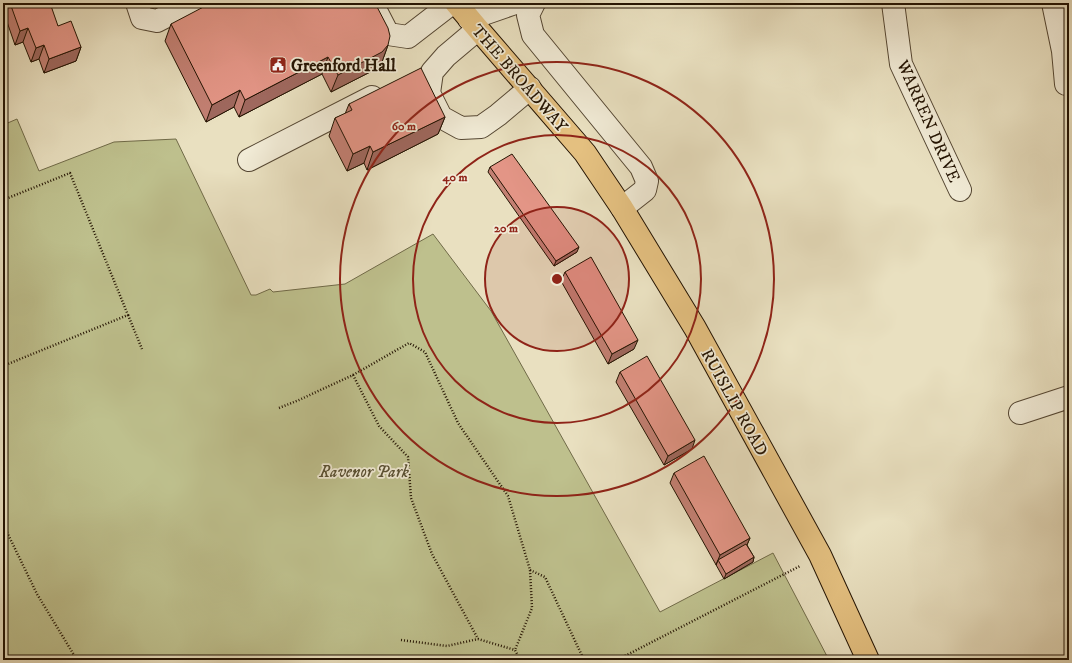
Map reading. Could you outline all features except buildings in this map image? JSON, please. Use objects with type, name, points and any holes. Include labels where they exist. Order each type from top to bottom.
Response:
[{"type":"main road","name":"THE BROADWAY","points":[[468,17],[585,153]]},
{"type":"main road","name":"RUISLIP ROAD","points":[[585,153],[622,208],[695,328],[820,555],[868,660]]},
{"type":"street","points":[[137,3],[142,18],[157,21],[192,3]]},
{"type":"street","points":[[372,3],[388,34],[408,37],[452,3]]},
{"type":"street","points":[[515,3],[468,17],[446,56],[422,74],[429,93],[441,117],[461,128],[481,127],[530,88]]},
{"type":"street","points":[[534,3],[528,15],[533,35],[642,167],[647,181],[645,190],[622,208]]},
{"type":"street","name":"WARREN DRIVE","points":[[893,3],[900,64],[960,190]]},
{"type":"street","points":[[1053,3],[1063,51],[1066,84]]},
{"type":"street","points":[[249,160],[386,90]]},
{"type":"street","points":[[1020,413],[1069,397]]},
{"type":"path","points":[[3,200],[70,172],[142,349]]},
{"type":"path","points":[[3,366],[128,315]]},
{"type":"path","points":[[279,408],[353,375],[409,343],[425,352],[458,423],[508,496],[530,570],[532,608],[515,650]]},
{"type":"path","points":[[353,375],[379,426],[408,457],[411,498],[432,554],[478,639]]},
{"type":"path","points":[[3,524],[37,594],[77,660]]},
{"type":"path","points":[[617,660],[820,555]]},
{"type":"path","points":[[530,570],[545,577],[584,660]]},
{"type":"path","points":[[401,640],[447,646],[478,639],[515,650],[520,660]]},
{"type":"green space","name":"Ravenor Park","points":[[17,119],[39,171],[114,142],[176,139],[251,295],[256,295],[270,289],[273,292],[345,284],[433,234],[491,311],[660,612],[773,553],[829,660],[3,660],[3,125]]},
{"type":"place","name":"Greenford Hall","points":[[278,65]]}]
